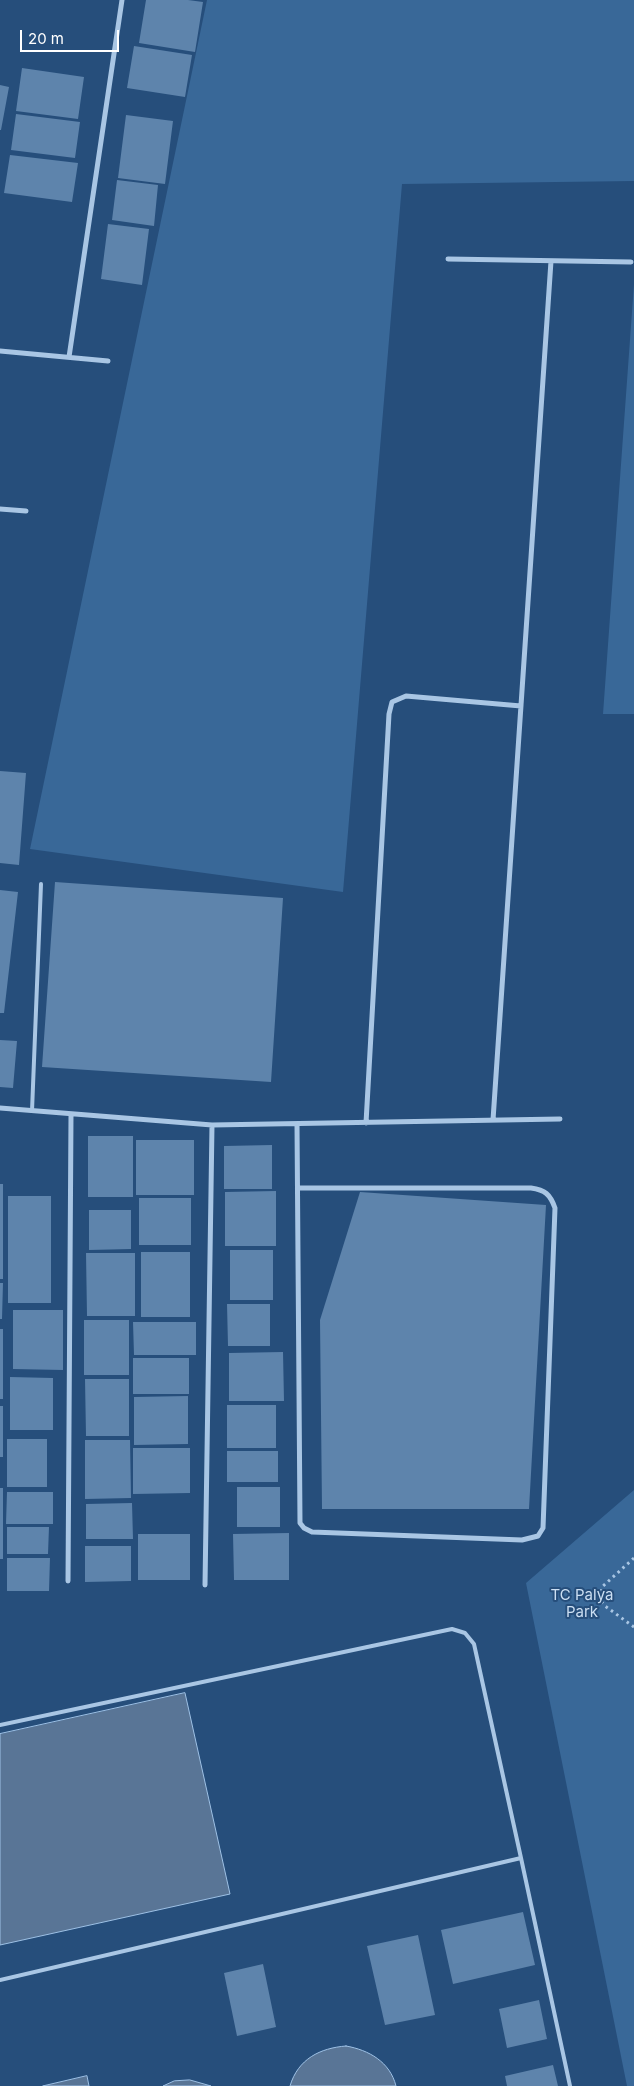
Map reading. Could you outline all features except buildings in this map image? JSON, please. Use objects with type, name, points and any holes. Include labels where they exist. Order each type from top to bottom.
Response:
[{"type":"street","points":[[68,357],[122,0]]},
{"type":"street","points":[[448,259],[631,262]]},
{"type":"street","points":[[493,1120],[551,261]]},
{"type":"street","points":[[0,351],[108,361]]},
{"type":"street","points":[[0,510],[26,511]]},
{"type":"street","points":[[366,1123],[389,714],[392,702],[406,696],[521,706]]},
{"type":"street","points":[[0,1108],[212,1125],[560,1119]]},
{"type":"street","points":[[68,1581],[71,1115]]},
{"type":"street","points":[[297,1124],[298,1515],[304,1528],[312,1532],[522,1540],[538,1536],[543,1528],[555,1208],[551,1197],[543,1189],[531,1188],[298,1188]]},
{"type":"street","points":[[205,1586],[212,1125]]},
{"type":"lane","points":[[32,1111],[41,884]]},
{"type":"lane","points":[[0,1724],[452,1629],[465,1634],[474,1644],[570,2086]]},
{"type":"lane","points":[[0,1980],[521,1858]]},
{"type":"path","points":[[634,1558],[602,1587],[600,1600],[605,1606],[634,1627]]},
{"type":"green space","points":[[207,0],[634,0],[634,181],[402,184],[343,892],[30,849]]},
{"type":"green space","points":[[634,284],[634,714],[603,714]]},
{"type":"green space","name":"TC Palya Park","points":[[634,1490],[634,2086],[627,2086],[526,1583]]},
{"type":"shaded area","points":[[185,1693],[230,1894],[0,1945],[0,1734]]},
{"type":"shaded area","points":[[346,2046],[377,2058],[389,2070],[396,2086],[290,2086],[298,2069],[311,2057],[327,2049]]},
{"type":"shaded area","points":[[87,2076],[89,2086],[43,2086]]},
{"type":"shaded area","points":[[190,2080],[211,2086],[163,2086],[174,2081]]}]
